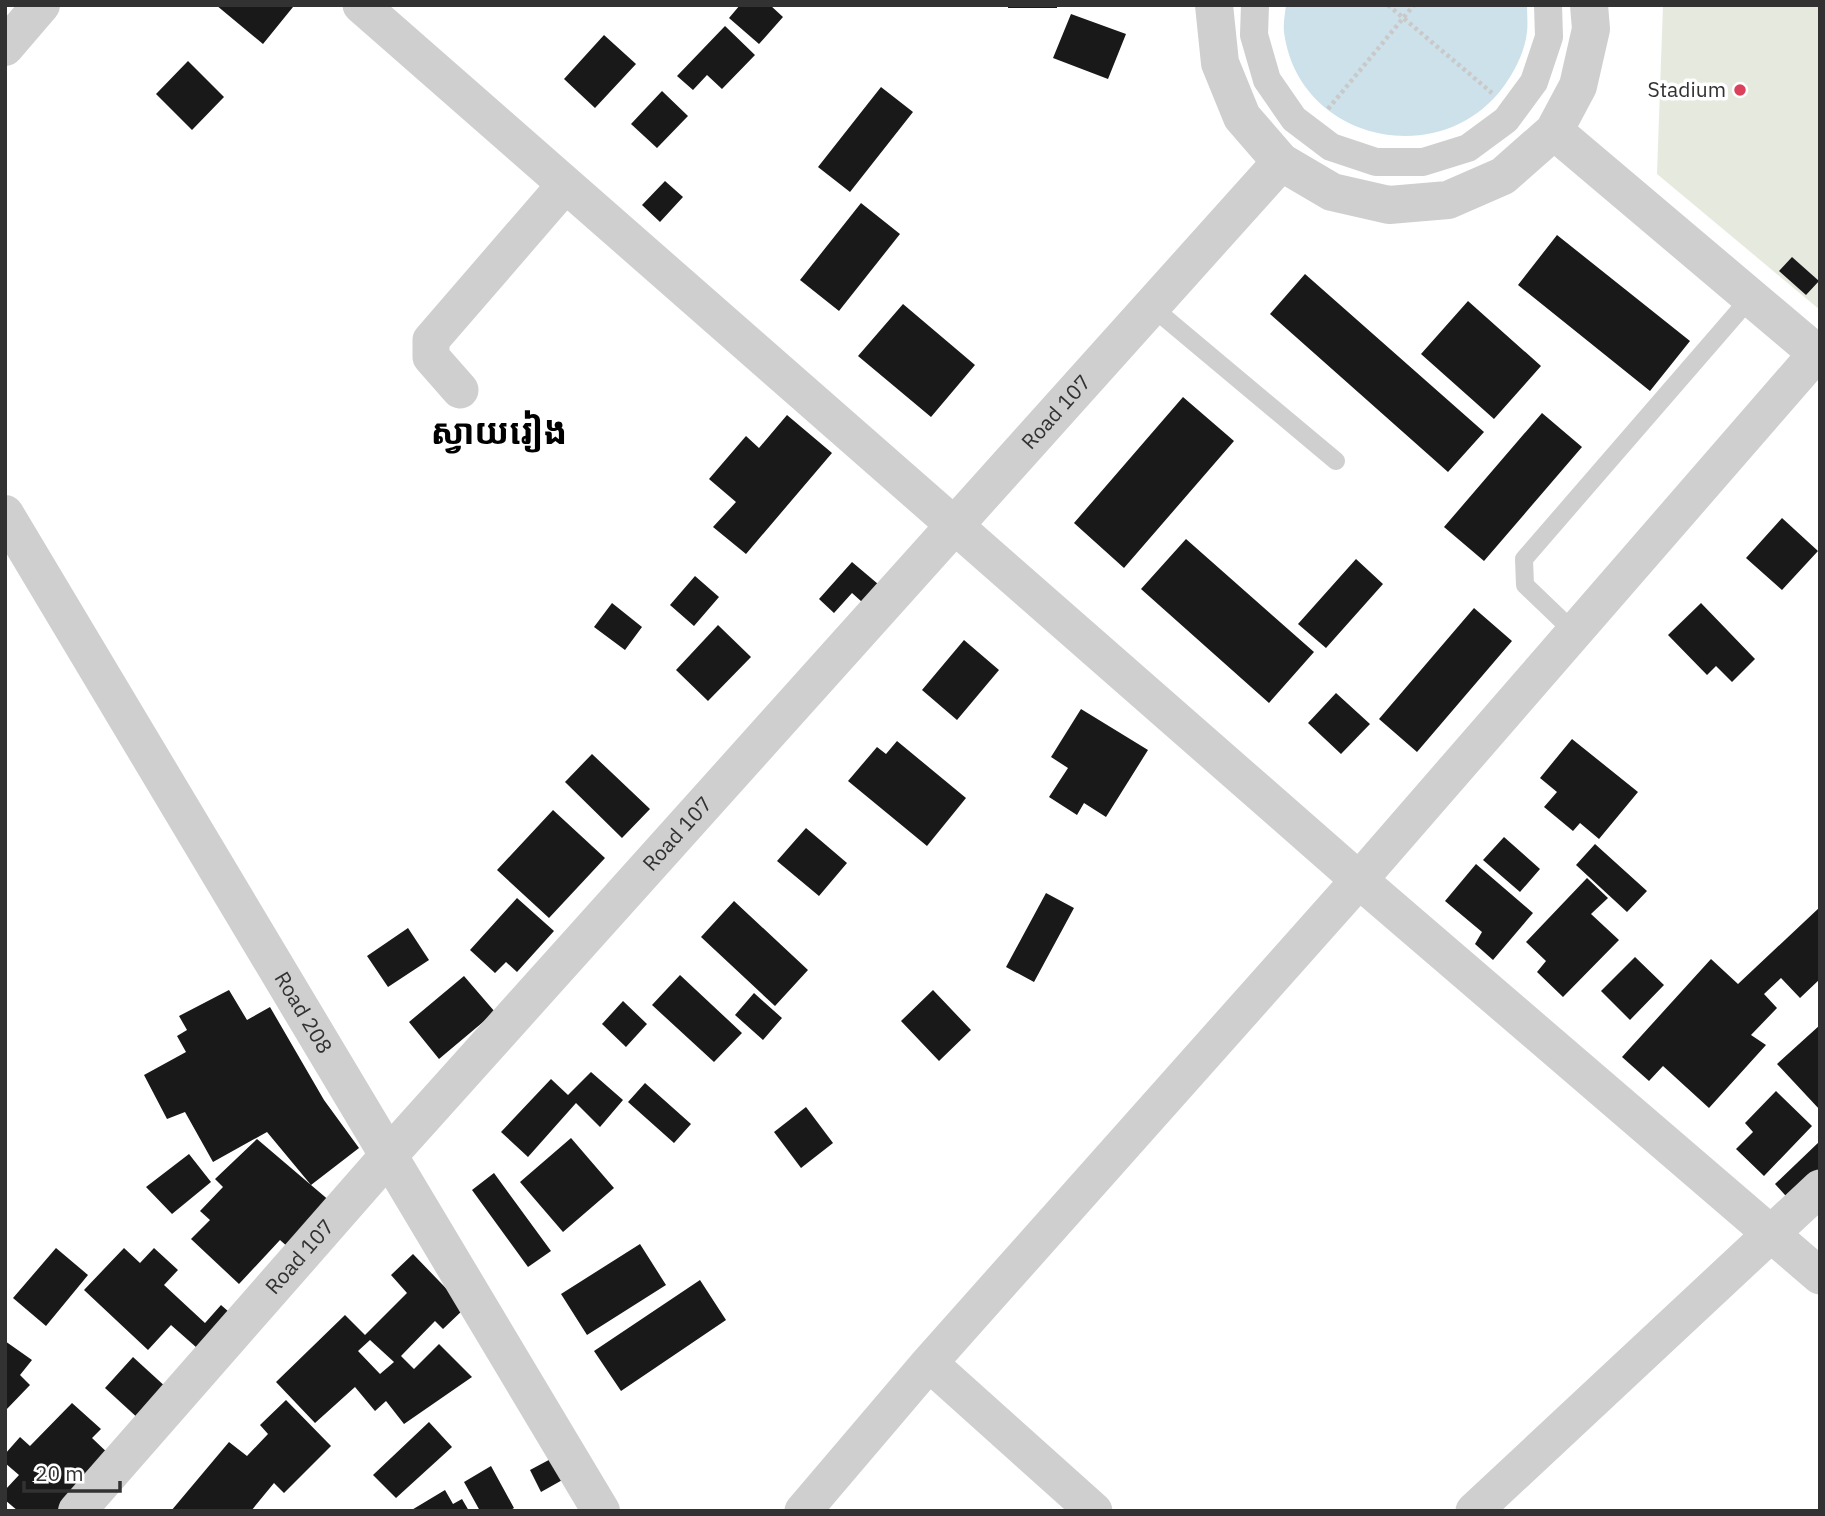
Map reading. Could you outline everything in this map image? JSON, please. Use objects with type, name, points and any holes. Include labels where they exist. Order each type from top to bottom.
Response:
[{"type":"street","points":[[5,47],[41,5]]},
{"type":"street","points":[[361,5],[1359,880],[1820,1276]]},
{"type":"street","points":[[1214,5],[1220,63],[1242,117],[1281,162],[1332,192],[1389,205],[1448,200],[1503,176],[1554,131],[1578,86],[1591,29],[1589,5]]},
{"type":"street","points":[[1255,5],[1254,35],[1267,80],[1294,119],[1331,147],[1376,162],[1423,162],[1468,148],[1506,120],[1534,82],[1549,37],[1548,5]]},
{"type":"street","points":[[803,1511],[929,1363],[1359,880],[1818,354],[1554,131]]},
{"type":"street","name":"Road 107","points":[[77,1511],[389,1155],[1281,162]]},
{"type":"street","points":[[460,390],[431,357],[431,340],[565,185]]},
{"type":"street","name":"Road 208","points":[[5,514],[601,1511]]},
{"type":"street","points":[[1474,1511],[1820,1188]]},
{"type":"street","points":[[929,1363],[1094,1511]]},
{"type":"lane","points":[[1574,632],[1525,585],[1524,559],[1751,297]]},
{"type":"lane","points":[[1152,307],[1336,461]]},
{"type":"path","points":[[1388,5],[1493,94]]},
{"type":"path","points":[[1321,117],[1414,5]]},
{"type":"shaded area","name":"Stadium","points":[[1663,5],[1820,5],[1820,310],[1657,174]]},
{"type":"water","points":[[1286,5],[1527,5],[1527,32],[1522,53],[1512,74],[1477,113],[1445,130],[1410,136],[1376,132],[1343,120],[1315,99],[1295,69],[1284,32]]},
{"type":"building","points":[[216,5],[291,5],[293,7],[263,44]]},
{"type":"building","points":[[740,5],[770,5],[783,17],[759,44],[729,18]]},
{"type":"building","points":[[1008,5],[1057,5],[1057,8],[1008,8]]},
{"type":"building","points":[[1071,14],[1126,34],[1108,79],[1053,58]]},
{"type":"building","points":[[725,26],[755,55],[722,89],[707,75],[693,90],[677,76]]},
{"type":"building","points":[[604,35],[636,64],[595,108],[564,79]]},
{"type":"building","points":[[188,61],[224,97],[192,130],[156,94]]},
{"type":"building","points":[[881,87],[913,112],[850,192],[818,167]]},
{"type":"building","points":[[662,91],[688,116],[657,148],[631,124]]},
{"type":"building","points":[[665,181],[683,197],[660,222],[642,205]]},
{"type":"building","points":[[861,203],[900,234],[839,311],[800,280]]},
{"type":"building","points":[[1557,235],[1690,341],[1650,391],[1518,285]]},
{"type":"building","points":[[1792,257],[1819,281],[1806,295],[1779,271]]},
{"type":"building","points":[[1305,274],[1484,432],[1448,472],[1270,314]]},
{"type":"building","points":[[1468,301],[1541,366],[1494,419],[1421,354]]},
{"type":"building","points":[[903,304],[975,365],[931,417],[858,356]]},
{"type":"building","points":[[1183,397],[1234,441],[1124,568],[1074,523]]},
{"type":"building","points":[[1542,413],[1582,447],[1484,561],[1444,527]]},
{"type":"building","points":[[787,415],[832,453],[746,554],[713,527],[736,502],[709,479],[746,436],[759,448]]},
{"type":"building","points":[[1782,518],[1818,551],[1782,590],[1746,558]]},
{"type":"building","points":[[1186,539],[1314,652],[1269,703],[1141,589]]},
{"type":"building","points":[[1356,559],[1383,584],[1326,648],[1298,624]]},
{"type":"building","points":[[852,562],[878,584],[862,602],[852,593],[834,613],[819,599]]},
{"type":"building","points":[[695,576],[719,597],[694,626],[670,605]]},
{"type":"building","points":[[612,603],[642,627],[625,650],[594,627]]},
{"type":"building","points":[[1701,603],[1755,659],[1732,682],[1716,666],[1707,675],[1668,635]]},
{"type":"building","points":[[1474,608],[1512,641],[1417,752],[1379,719]]},
{"type":"building","points":[[718,625],[751,657],[708,701],[676,670]]},
{"type":"building","points":[[964,640],[999,670],[957,720],[922,690]]},
{"type":"building","points":[[1336,693],[1370,724],[1341,754],[1308,723]]},
{"type":"building","points":[[1081,709],[1148,750],[1106,817],[1084,803],[1077,815],[1049,797],[1068,768],[1051,757]]},
{"type":"building","points":[[1572,739],[1638,792],[1599,839],[1580,823],[1573,831],[1544,807],[1557,792],[1540,778]]},
{"type":"building","points":[[897,741],[966,798],[927,846],[848,781],[877,747],[886,754]]},
{"type":"building","points":[[592,754],[650,809],[622,838],[565,782]]},
{"type":"building","points":[[553,810],[605,858],[549,918],[497,870]]},
{"type":"building","points":[[806,828],[847,863],[819,896],[777,861]]},
{"type":"building","points":[[1504,837],[1540,869],[1520,892],[1483,860]]},
{"type":"building","points":[[1595,844],[1647,891],[1627,912],[1576,865]]},
{"type":"building","points":[[1476,864],[1533,913],[1493,960],[1475,944],[1482,932],[1445,901]]},
{"type":"building","points":[[1587,878],[1608,898],[1591,914],[1619,940],[1563,997],[1537,972],[1546,961],[1526,942]]},
{"type":"building","points":[[1046,893],[1074,908],[1034,982],[1006,967]]},
{"type":"building","points":[[517,898],[554,931],[517,972],[506,962],[495,973],[470,950]]},
{"type":"building","points":[[734,901],[808,970],[775,1006],[701,937]]},
{"type":"building","points":[[1820,907],[1820,979],[1800,998],[1781,978],[1764,994],[1777,1008],[1751,1035],[1766,1045],[1709,1108],[1663,1066],[1649,1081],[1622,1057],[1711,959],[1738,984]]},
{"type":"building","points":[[408,928],[429,960],[388,987],[367,956]]},
{"type":"building","points":[[1635,957],[1664,985],[1630,1020],[1601,991]]},
{"type":"building","points":[[680,975],[742,1033],[714,1062],[652,1005]]},
{"type":"building","points":[[464,976],[495,1012],[439,1059],[409,1022]]},
{"type":"building","points":[[229,990],[247,1020],[270,1007],[324,1100],[359,1148],[311,1185],[267,1132],[213,1162],[185,1112],[167,1119],[144,1075],[186,1052],[177,1036],[187,1030],[179,1016]]},
{"type":"building","points":[[933,990],[971,1030],[939,1061],[901,1021]]},
{"type":"building","points":[[754,993],[782,1018],[763,1040],[735,1015]]},
{"type":"building","points":[[623,1001],[647,1024],[626,1047],[602,1024]]},
{"type":"building","points":[[1820,1025],[1820,1110],[1777,1064]]},
{"type":"building","points":[[591,1072],[623,1100],[600,1127],[576,1103],[528,1157],[501,1132],[551,1079],[568,1095]]},
{"type":"building","points":[[645,1083],[691,1124],[674,1143],[628,1102]]},
{"type":"building","points":[[1776,1091],[1812,1126],[1764,1176],[1736,1149],[1753,1132],[1745,1123]]},
{"type":"building","points":[[806,1107],[833,1143],[801,1168],[774,1132]]},
{"type":"building","points":[[571,1138],[614,1188],[563,1232],[520,1182]]},
{"type":"building","points":[[257,1139],[331,1202],[289,1248],[280,1240],[239,1284],[191,1239],[210,1220],[200,1211],[223,1187],[215,1179]]},
{"type":"building","points":[[1820,1141],[1820,1180],[1794,1205],[1775,1184]]},
{"type":"building","points":[[189,1154],[211,1182],[172,1214],[146,1187]]},
{"type":"building","points":[[494,1173],[551,1251],[528,1267],[472,1190]]},
{"type":"building","points":[[640,1244],[666,1285],[587,1335],[561,1294]]},
{"type":"building","points":[[56,1248],[88,1275],[46,1326],[13,1298]]},
{"type":"building","points":[[124,1248],[140,1263],[154,1248],[178,1270],[164,1285],[205,1323],[221,1305],[237,1319],[205,1355],[171,1325],[148,1350],[84,1290]]},
{"type":"building","points":[[413,1254],[465,1308],[443,1329],[435,1321],[401,1356],[414,1369],[439,1344],[472,1377],[404,1424],[386,1401],[375,1411],[355,1387],[315,1423],[276,1382],[345,1315],[365,1335],[407,1293],[391,1275]],"holes":[[[370,1340],[394,1362],[380,1374],[358,1351]]]},
{"type":"building","points":[[700,1280],[726,1320],[621,1391],[594,1351]]},
{"type":"building","points":[[5,1341],[32,1360],[20,1375],[30,1385],[5,1411]]},
{"type":"building","points":[[133,1357],[168,1389],[140,1420],[105,1388]]},
{"type":"building","points":[[286,1400],[331,1446],[284,1493],[274,1483],[251,1511],[171,1511],[229,1442],[247,1456],[268,1434],[260,1425]]},
{"type":"building","points":[[72,1403],[101,1429],[92,1438],[112,1457],[65,1511],[18,1511],[5,1500],[5,1490],[19,1475],[5,1463],[5,1454],[20,1437],[30,1446]]},
{"type":"building","points":[[429,1422],[452,1447],[396,1498],[373,1475]]},
{"type":"building","points":[[560,1454],[573,1474],[541,1492],[530,1470]]},
{"type":"building","points":[[491,1466],[514,1508],[509,1511],[480,1511],[464,1482]]},
{"type":"building","points":[[445,1490],[453,1504],[462,1499],[469,1511],[410,1511]]},
{"type":"place","name":"Stadium","points":[[1740,90]]},
{"type":"district","name":"ស្វាយរៀង","points":[[499,432]]}]
